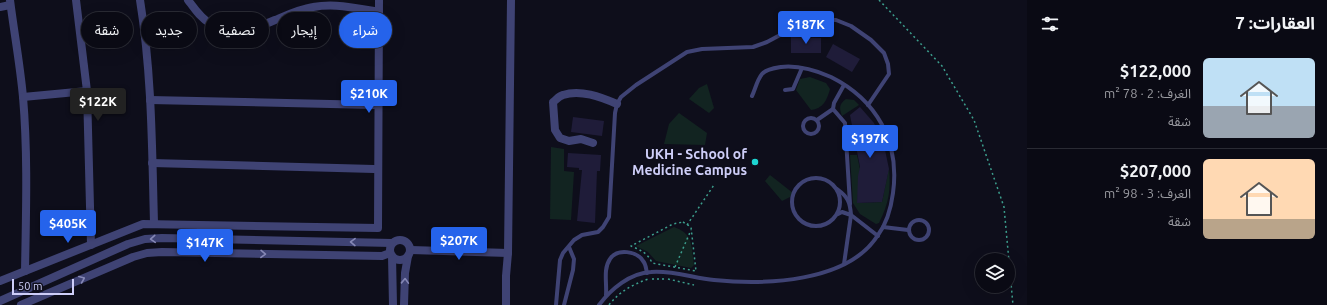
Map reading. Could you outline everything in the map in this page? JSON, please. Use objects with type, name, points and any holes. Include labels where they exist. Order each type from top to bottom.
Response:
[{"type":"street","points":[[76,0],[87,91],[91,245]]},
{"type":"street","points":[[140,0],[145,30],[150,100],[154,223]]},
{"type":"street","points":[[188,0],[199,14],[210,24],[228,30],[247,30],[269,23],[293,12],[312,7],[332,5],[379,12],[379,0]]},
{"type":"street","points":[[506,305],[511,0]]},
{"type":"street","points":[[0,7],[10,3],[23,97],[26,161],[25,272]]},
{"type":"street","points":[[0,281],[143,224],[378,228],[379,48]]},
{"type":"street","points":[[23,97],[87,91]]},
{"type":"street","points":[[593,143],[581,139],[569,141],[560,138],[555,130],[553,102],[562,95],[576,93],[601,97],[617,104]]},
{"type":"street","points":[[150,100],[374,105]]},
{"type":"street","points":[[152,164],[374,169]]},
{"type":"street","points":[[0,301],[128,244],[145,239],[162,238],[392,243],[402,240],[408,243],[409,253],[405,273],[404,305]]},
{"type":"street","points":[[392,243],[390,250],[393,305]]},
{"type":"street","points":[[21,305],[133,257],[147,253],[391,255],[398,260],[405,259],[409,253]]},
{"type":"street","points":[[409,253],[508,253]]},
{"type":"lane","points":[[556,305],[560,260],[563,253],[574,240],[582,235],[598,232],[609,217],[615,113],[617,104],[621,97],[636,85],[687,52],[702,49],[753,47],[767,42],[782,34],[796,23],[808,19],[836,20],[851,26],[871,40],[884,53],[888,64],[889,74],[868,105]]},
{"type":"lane","points":[[600,305],[606,296],[618,286],[631,278],[651,272],[677,274],[715,280],[748,282],[781,281],[826,272],[857,258],[878,236],[892,203],[895,170],[894,156],[888,136],[879,118],[868,105],[844,85],[821,73],[791,66],[771,69],[762,74],[752,96]]},
{"type":"lane","points":[[785,90],[793,89],[802,68]]},
{"type":"lane","points":[[817,120],[833,109],[834,102],[844,85]]},
{"type":"lane","points":[[833,109],[845,123],[851,215],[844,264]]},
{"type":"lane","points":[[812,118],[817,120],[820,125],[817,132],[810,135],[805,132],[803,127],[806,119],[812,118]]},
{"type":"lane","points":[[836,188],[841,202],[837,214],[830,222],[824,225],[808,225],[796,216],[792,201],[794,193],[798,186],[804,181],[812,178],[821,178],[828,181],[842,193],[850,204]]},
{"type":"lane","points":[[837,214],[842,212],[851,215],[878,236]]},
{"type":"lane","points":[[919,219],[925,222],[929,228],[928,235],[919,240],[912,238],[908,230],[910,223],[919,219]]},
{"type":"lane","points":[[883,227],[908,230]]},
{"type":"lane","points":[[564,305],[573,270],[574,259],[569,247]]},
{"type":"lane","points":[[606,296],[605,273],[610,258],[625,252],[636,255],[643,261],[647,273]]},
{"type":"path","points":[[879,0],[942,66],[974,120],[1004,207],[1013,305]]},
{"type":"path","points":[[687,225],[714,185]]},
{"type":"path","points":[[683,222],[691,229],[696,271],[652,263],[644,252],[631,246],[673,224],[683,222]]},
{"type":"path","points":[[675,267],[691,229]]},
{"type":"path","points":[[609,305],[631,285],[649,279],[667,279],[694,285]]},
{"type":"green space","points":[[810,77],[826,83],[830,89],[824,103],[819,108],[811,110],[796,90],[800,79]]},
{"type":"green space","points":[[707,84],[714,108],[709,113],[689,99],[699,88]]},
{"type":"green space","points":[[846,99],[854,100],[859,105],[842,116],[840,106]]},
{"type":"green space","points":[[679,113],[707,133],[705,145],[664,144],[669,124]]},
{"type":"green space","points":[[551,147],[564,149],[564,171],[574,172],[571,220],[550,219]]},
{"type":"green space","points":[[850,155],[857,155],[860,169],[857,203],[882,202],[889,168],[890,183],[888,196],[885,209],[879,223],[876,224],[860,214],[853,203]]},
{"type":"green space","points":[[770,175],[793,193],[790,197],[782,201],[765,181]]},
{"type":"green space","points":[[674,227],[685,233],[692,246],[694,265],[691,268],[656,261],[648,252],[636,246]]},
{"type":"building","points":[[791,37],[821,38],[821,53],[791,53]]},
{"type":"building","points":[[833,44],[860,59],[852,72],[826,57]]},
{"type":"building","points":[[860,107],[874,123],[884,145],[889,169],[882,202],[857,203],[858,176],[860,167],[850,115]]},
{"type":"building","points":[[573,117],[604,121],[602,136],[571,132]]},
{"type":"building","points":[[568,153],[601,155],[600,171],[597,171],[595,223],[577,221],[582,170],[579,170],[579,168],[567,167]]},
{"type":"place","name":"UKH - School of Medicine Campus","points":[[755,162]]}]
